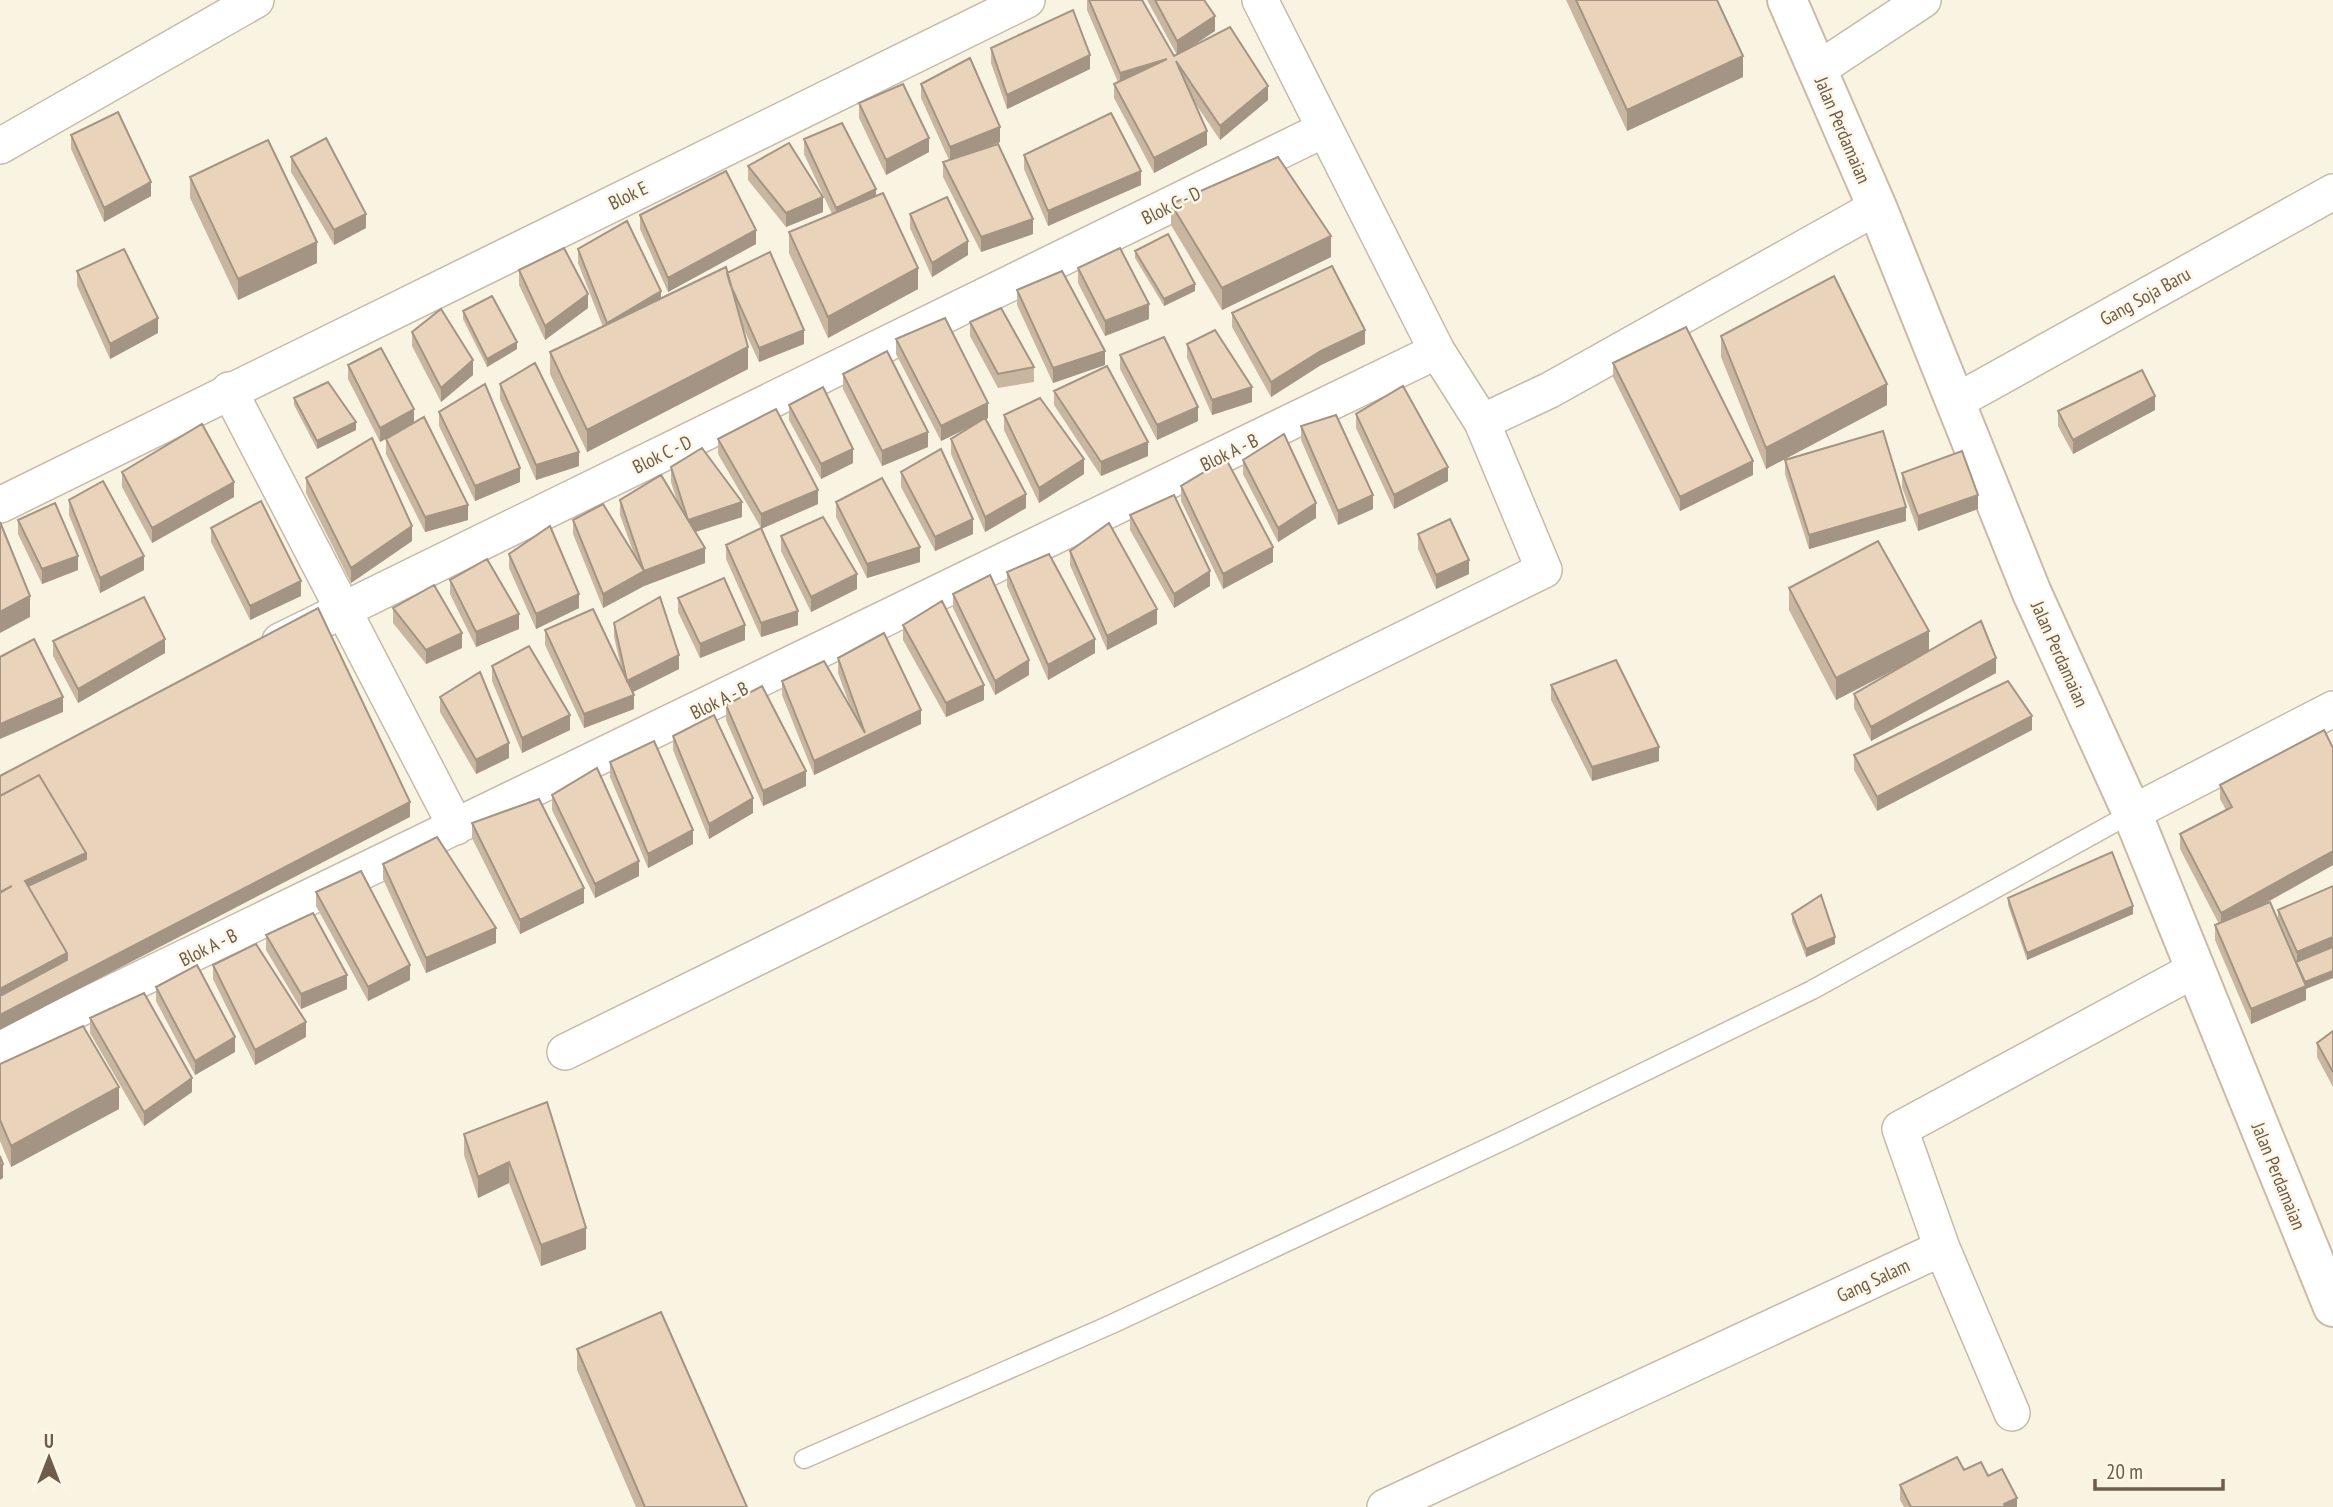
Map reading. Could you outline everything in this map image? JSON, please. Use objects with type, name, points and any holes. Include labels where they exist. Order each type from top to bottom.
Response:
[{"type":"street","points":[[0,146],[256,0]]},
{"type":"street","name":"Blok E","points":[[0,505],[229,390],[1027,0]]},
{"type":"street","points":[[565,1052],[1544,570],[1482,422],[1437,351],[1259,0]]},
{"type":"street","name":"Jalan Perdamaian","points":[[1787,0],[1877,207],[2032,593],[2132,813],[2333,1307]]},
{"type":"street","points":[[1817,70],[1923,0]]},
{"type":"street","name":"Blok C - D","points":[[257,653],[1324,130]]},
{"type":"street","name":"Gang Soja Baru","points":[[1957,401],[2333,192]]},
{"type":"street","points":[[1482,422],[1550,390],[1877,207]]},
{"type":"street","name":"Blok A - B","points":[[0,1047],[1437,351]]},
{"type":"street","points":[[229,390],[456,827]]},
{"type":"street","points":[[2132,813],[2333,709]]},
{"type":"street","points":[[2012,1413],[1942,1248],[1900,1129],[2196,969]]},
{"type":"street","name":"Gang Salam","points":[[1385,1507],[1942,1248]]},
{"type":"lane","points":[[804,1459],[1112,1324],[1738,1027],[1812,990],[2132,813]]},
{"type":"building","points":[[1089,0],[1142,0],[1174,56],[1230,27],[1268,86],[1220,126],[1176,61],[1207,131],[1154,158],[1114,84],[1167,59],[1120,73]]},
{"type":"building","points":[[1155,0],[1204,0],[1215,16],[1177,41]]},
{"type":"building","points":[[1576,0],[1717,0],[1743,56],[1627,110]]},
{"type":"building","points":[[1073,10],[1090,55],[1007,95],[991,48]]},
{"type":"building","points":[[970,58],[1000,127],[950,147],[921,84]]},
{"type":"building","points":[[903,84],[929,138],[886,160],[859,103]]},
{"type":"building","points":[[118,112],[151,182],[104,208],[71,135]]},
{"type":"building","points":[[1111,113],[1141,171],[1048,211],[1024,155]]},
{"type":"building","points":[[842,123],[876,189],[836,208],[804,139]]},
{"type":"building","points":[[326,138],[366,214],[334,230],[291,157]]},
{"type":"building","points":[[268,140],[317,242],[238,279],[190,177]]},
{"type":"building","points":[[789,143],[823,197],[786,213],[748,166]]},
{"type":"building","points":[[998,144],[1033,219],[981,237],[943,162]]},
{"type":"building","points":[[1278,157],[1331,236],[1222,288],[1171,204]]},
{"type":"building","points":[[726,171],[756,230],[668,278],[640,215]]},
{"type":"building","points":[[883,193],[918,268],[828,317],[789,232]]},
{"type":"building","points":[[947,197],[968,241],[932,263],[910,214]]},
{"type":"building","points":[[627,221],[661,291],[607,323],[578,249]]},
{"type":"building","points":[[1168,234],[1195,284],[1164,299],[1135,251]]},
{"type":"building","points":[[564,248],[588,294],[545,326],[519,270]]},
{"type":"building","points":[[1120,248],[1149,304],[1105,321],[1078,268]]},
{"type":"building","points":[[124,249],[158,318],[110,344],[77,271]]},
{"type":"building","points":[[770,252],[804,330],[759,348],[727,273]]},
{"type":"building","points":[[1332,266],[1365,330],[1321,351],[1271,382],[1232,313]]},
{"type":"building","points":[[726,267],[748,347],[587,430],[550,352]]},
{"type":"building","points":[[1062,271],[1105,351],[1053,368],[1017,290]]},
{"type":"building","points":[[1834,276],[1887,384],[1766,448],[1721,336]]},
{"type":"building","points":[[492,296],[517,342],[487,359],[463,311]]},
{"type":"building","points":[[1001,308],[1034,367],[998,374],[970,322]]},
{"type":"building","points":[[441,309],[473,360],[441,388],[412,332]]},
{"type":"building","points":[[945,318],[988,403],[941,426],[896,339]]},
{"type":"building","points":[[1686,327],[1753,461],[1680,497],[1613,363]]},
{"type":"building","points":[[1215,330],[1252,387],[1212,400],[1187,344]]},
{"type":"building","points":[[1164,337],[1198,407],[1157,425],[1120,355]]},
{"type":"building","points":[[381,348],[414,409],[380,428],[348,365]]},
{"type":"building","points":[[887,351],[928,432],[882,451],[843,374]]},
{"type":"building","points":[[535,363],[579,452],[536,465],[500,384]]},
{"type":"building","points":[[1107,366],[1148,442],[1101,462],[1054,391]]},
{"type":"building","points":[[2142,370],[2155,396],[2073,440],[2058,411]]},
{"type":"building","points":[[328,382],[356,422],[317,441],[294,398]]},
{"type":"building","points":[[485,384],[520,468],[475,486],[439,412]]},
{"type":"building","points":[[1403,386],[1448,467],[1394,495],[1356,414]]},
{"type":"building","points":[[823,387],[853,449],[821,464],[789,405]]},
{"type":"building","points":[[1040,398],[1084,459],[1039,488],[1004,415]]},
{"type":"building","points":[[776,409],[818,490],[761,514],[718,439]]},
{"type":"building","points":[[1336,415],[1373,495],[1338,511],[1301,426]]},
{"type":"building","points":[[424,417],[468,505],[425,517],[386,439]]},
{"type":"building","points":[[985,418],[1026,494],[985,517],[951,439]]},
{"type":"building","points":[[202,424],[234,482],[152,528],[122,472]]},
{"type":"building","points":[[1883,431],[1906,507],[1809,535],[1785,460]]},
{"type":"building","points":[[1284,434],[1316,503],[1278,528],[1243,460]]},
{"type":"building","points":[[372,438],[412,526],[351,568],[306,478]]},
{"type":"building","points":[[702,448],[742,502],[688,520],[671,467]]},
{"type":"building","points":[[941,449],[973,519],[935,537],[901,472]]},
{"type":"building","points":[[1962,451],[1978,495],[1918,516],[1902,473]]},
{"type":"building","points":[[1226,459],[1273,547],[1223,574],[1181,486]]},
{"type":"building","points":[[661,475],[705,548],[644,571],[620,500]]},
{"type":"building","points":[[882,478],[920,547],[867,564],[836,502]]},
{"type":"building","points":[[103,481],[144,556],[100,578],[69,500]]},
{"type":"building","points":[[1174,495],[1210,571],[1174,594],[1130,515]]},
{"type":"building","points":[[261,501],[301,581],[250,606],[211,528]]},
{"type":"building","points":[[55,503],[78,556],[42,569],[18,520]]},
{"type":"building","points":[[603,504],[644,571],[603,594],[573,520]]},
{"type":"building","points":[[823,517],[857,574],[811,597],[781,536]]},
{"type":"building","points":[[1450,519],[1469,560],[1436,575],[1418,534]]},
{"type":"building","points":[[0,522],[30,596],[0,612]]},
{"type":"building","points":[[1109,523],[1157,609],[1107,636],[1070,551]]},
{"type":"building","points":[[550,526],[579,594],[536,614],[509,554]]},
{"type":"building","points":[[761,528],[798,611],[761,623],[726,545]]},
{"type":"building","points":[[1878,541],[1929,631],[1836,678],[1789,588]]},
{"type":"building","points":[[1049,554],[1095,639],[1048,665],[1007,572]]},
{"type":"building","points":[[487,559],[519,614],[476,632],[450,580]]},
{"type":"building","points":[[990,575],[1029,660],[995,681],[953,594]]},
{"type":"building","points":[[724,578],[745,625],[700,644],[678,598]]},
{"type":"building","points":[[434,585],[462,633],[426,650],[393,608]]},
{"type":"building","points":[[144,597],[165,639],[78,689],[53,641]]},
{"type":"building","points":[[660,597],[679,655],[627,681],[614,623]]},
{"type":"building","points":[[942,601],[984,685],[946,703],[903,625]]},
{"type":"building","points":[[318,608],[410,802],[0,1015],[0,996],[67,960],[67,953],[28,886],[86,859],[86,853],[39,775],[0,796],[0,776]]},
{"type":"building","points":[[593,609],[634,695],[584,714],[545,630]]},
{"type":"building","points":[[1981,621],[1996,658],[1871,727],[1854,694]]},
{"type":"building","points":[[884,633],[921,710],[814,761],[782,681],[824,661],[865,733],[838,658]]},
{"type":"building","points":[[34,639],[63,697],[0,724],[0,657]]},
{"type":"building","points":[[529,646],[570,715],[522,738],[492,666]]},
{"type":"building","points":[[1616,660],[1659,747],[1592,767],[1551,685]]},
{"type":"building","points":[[480,672],[509,743],[476,760],[440,697]]},
{"type":"building","points":[[2008,681],[2032,716],[1877,797],[1854,755]]},
{"type":"building","points":[[762,686],[806,771],[763,791],[726,705]]},
{"type":"building","points":[[714,715],[753,798],[709,824],[673,736]]},
{"type":"building","points":[[2324,730],[2333,748],[2333,851],[2221,913],[2180,834],[2232,807],[2220,785]]},
{"type":"building","points":[[654,741],[693,830],[648,854],[610,762]]},
{"type":"building","points":[[597,768],[639,861],[595,884],[552,795]]},
{"type":"building","points":[[39,775],[86,853],[25,881],[67,953],[0,989],[0,893],[12,886],[0,892],[0,796]]},
{"type":"building","points":[[539,799],[584,888],[520,920],[472,823]]},
{"type":"building","points":[[437,837],[496,928],[426,958],[383,864]]},
{"type":"building","points":[[2112,852],[2133,906],[2027,953],[2008,898]]},
{"type":"building","points":[[361,871],[410,965],[368,987],[316,892]]},
{"type":"building","points":[[2333,886],[2333,937],[2297,952],[2278,910]]},
{"type":"building","points":[[1821,895],[1835,937],[1806,949],[1792,914]]},
{"type":"building","points":[[2270,902],[2306,986],[2251,1009],[2215,925]]},
{"type":"building","points":[[313,913],[347,975],[301,994],[266,935]]},
{"type":"building","points":[[256,944],[306,1022],[255,1050],[213,965]]},
{"type":"building","points":[[2333,947],[2333,971],[2305,982],[2296,962]]},
{"type":"building","points":[[197,965],[235,1037],[195,1061],[156,987]]},
{"type":"building","points":[[144,993],[192,1078],[144,1112],[90,1018]]},
{"type":"building","points":[[83,1026],[119,1087],[11,1146],[0,1120],[0,1064]]},
{"type":"building","points":[[2333,1031],[2333,1072],[2317,1043]]},
{"type":"building","points":[[547,1102],[586,1228],[541,1245],[509,1162],[478,1177],[464,1134]]},
{"type":"building","points":[[661,1312],[747,1507],[645,1507],[577,1349]]},
{"type":"building","points":[[1957,1457],[1964,1470],[1981,1462],[1988,1476],[2002,1469],[2017,1498],[2004,1504],[2005,1507],[1911,1507],[1900,1485]]}]
